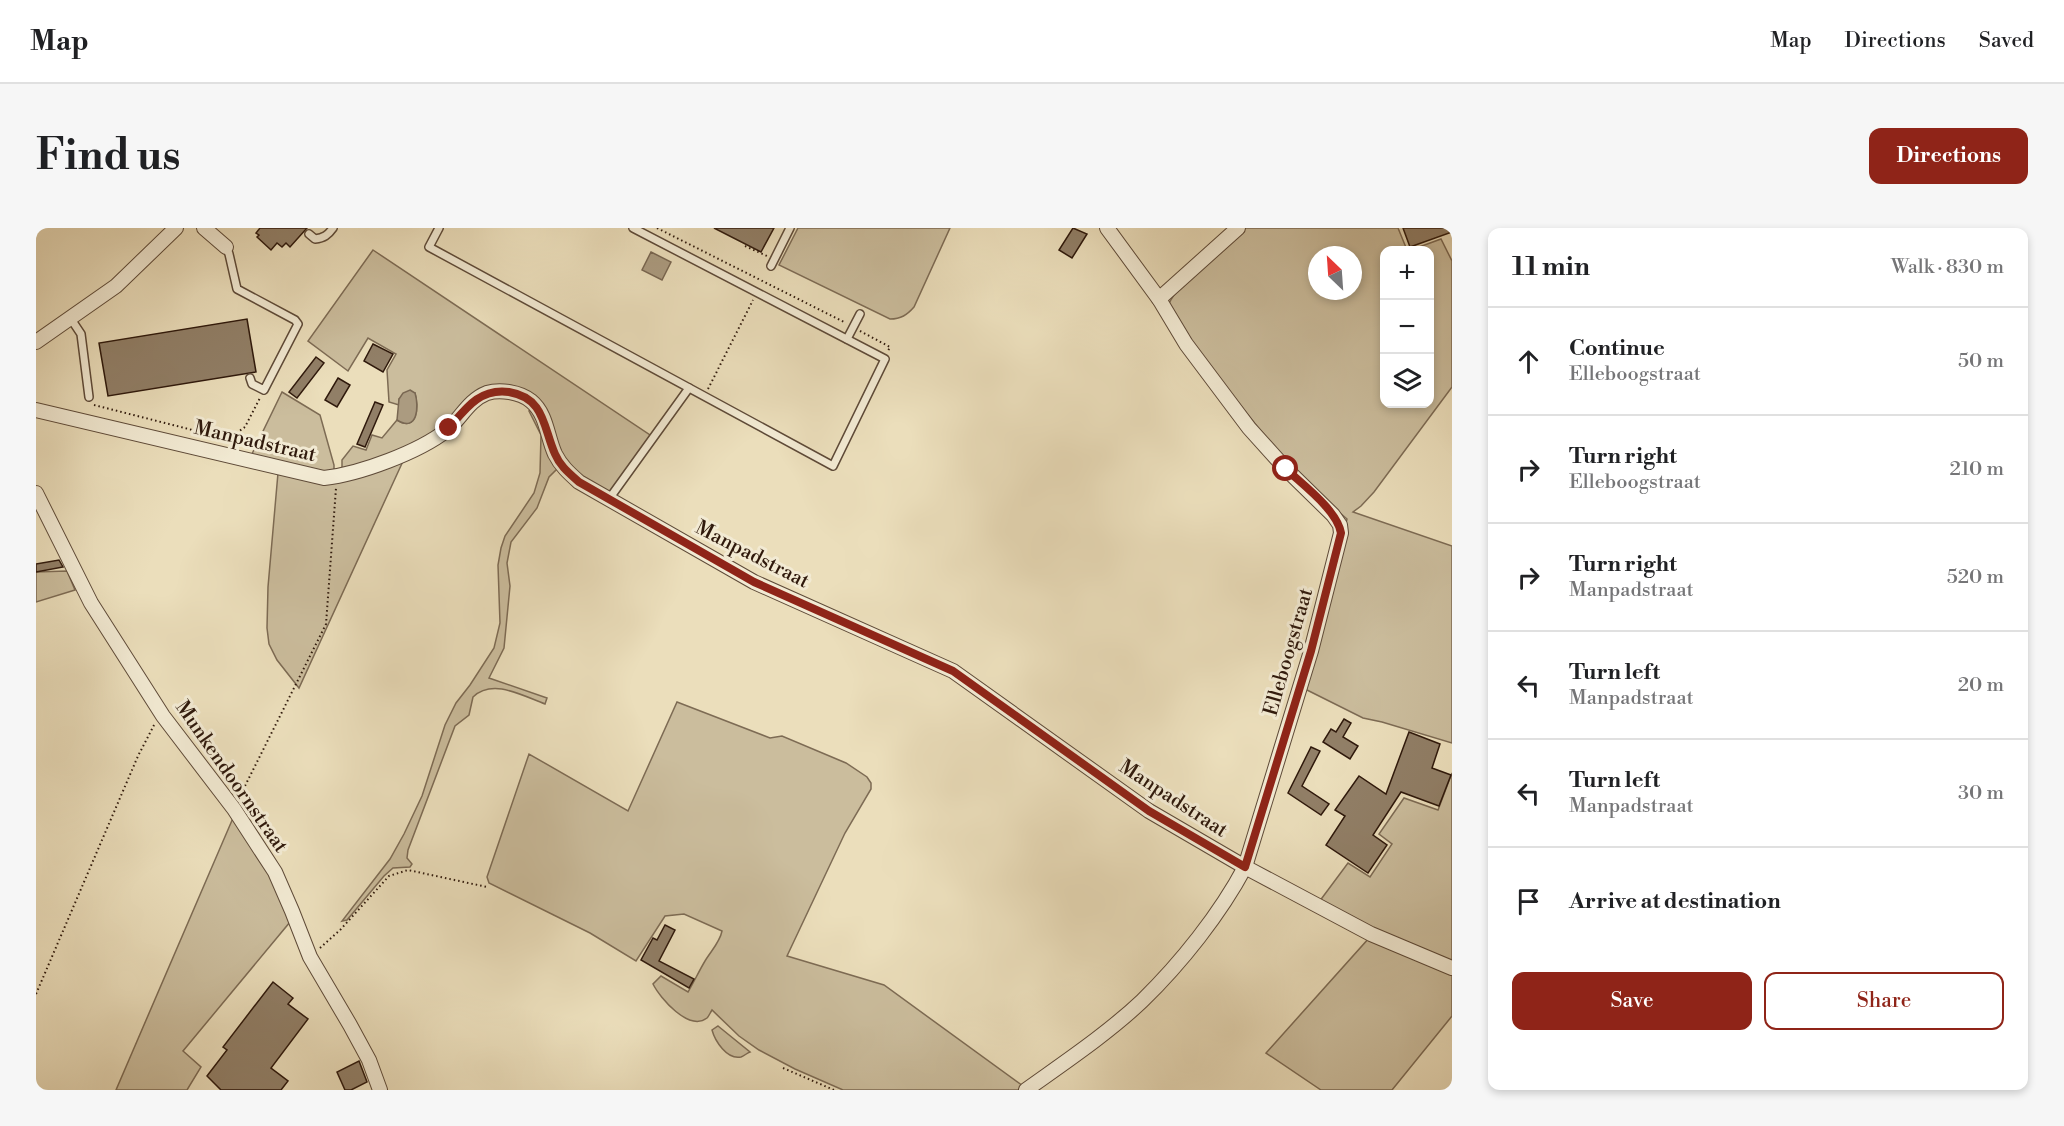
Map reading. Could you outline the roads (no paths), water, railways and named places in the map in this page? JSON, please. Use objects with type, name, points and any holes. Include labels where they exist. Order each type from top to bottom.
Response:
[{"type":"street","points":[[36,342],[71,320],[116,286],[176,228]]},
{"type":"street","points":[[204,228],[226,247]]},
{"type":"street","points":[[1107,228],[1158,299],[1238,228]]},
{"type":"street","name":"Elleboogstraat","points":[[1026,1090],[1120,1019],[1154,988],[1230,895],[1245,867],[1311,651],[1341,533],[1340,525],[1333,515],[1286,469],[1249,428],[1186,344],[1158,299]]},
{"type":"street","name":"Manpadstraat","points":[[36,410],[324,478],[337,477],[381,463],[427,442],[449,428],[480,396],[489,392],[514,393],[530,400],[542,416],[556,456],[564,469],[579,482],[754,582],[953,671],[1149,811],[1245,867],[1371,934],[1452,968]]},
{"type":"street","name":"Munkendoornstraat","points":[[36,493],[91,603],[163,716],[234,809],[275,872],[310,957],[369,1060],[380,1090]]},
{"type":"lane","points":[[309,234],[315,239],[320,238],[327,236],[333,228]]},
{"type":"lane","points":[[439,228],[429,247],[833,466],[885,359],[633,228]]},
{"type":"lane","points":[[772,263],[790,228]]},
{"type":"lane","points":[[226,247],[230,254],[237,290],[295,320],[298,324],[264,390],[252,384],[250,378]]},
{"type":"lane","points":[[847,339],[860,314]]},
{"type":"lane","points":[[71,320],[81,334],[89,397]]},
{"type":"lane","points":[[609,499],[689,388]]}]
